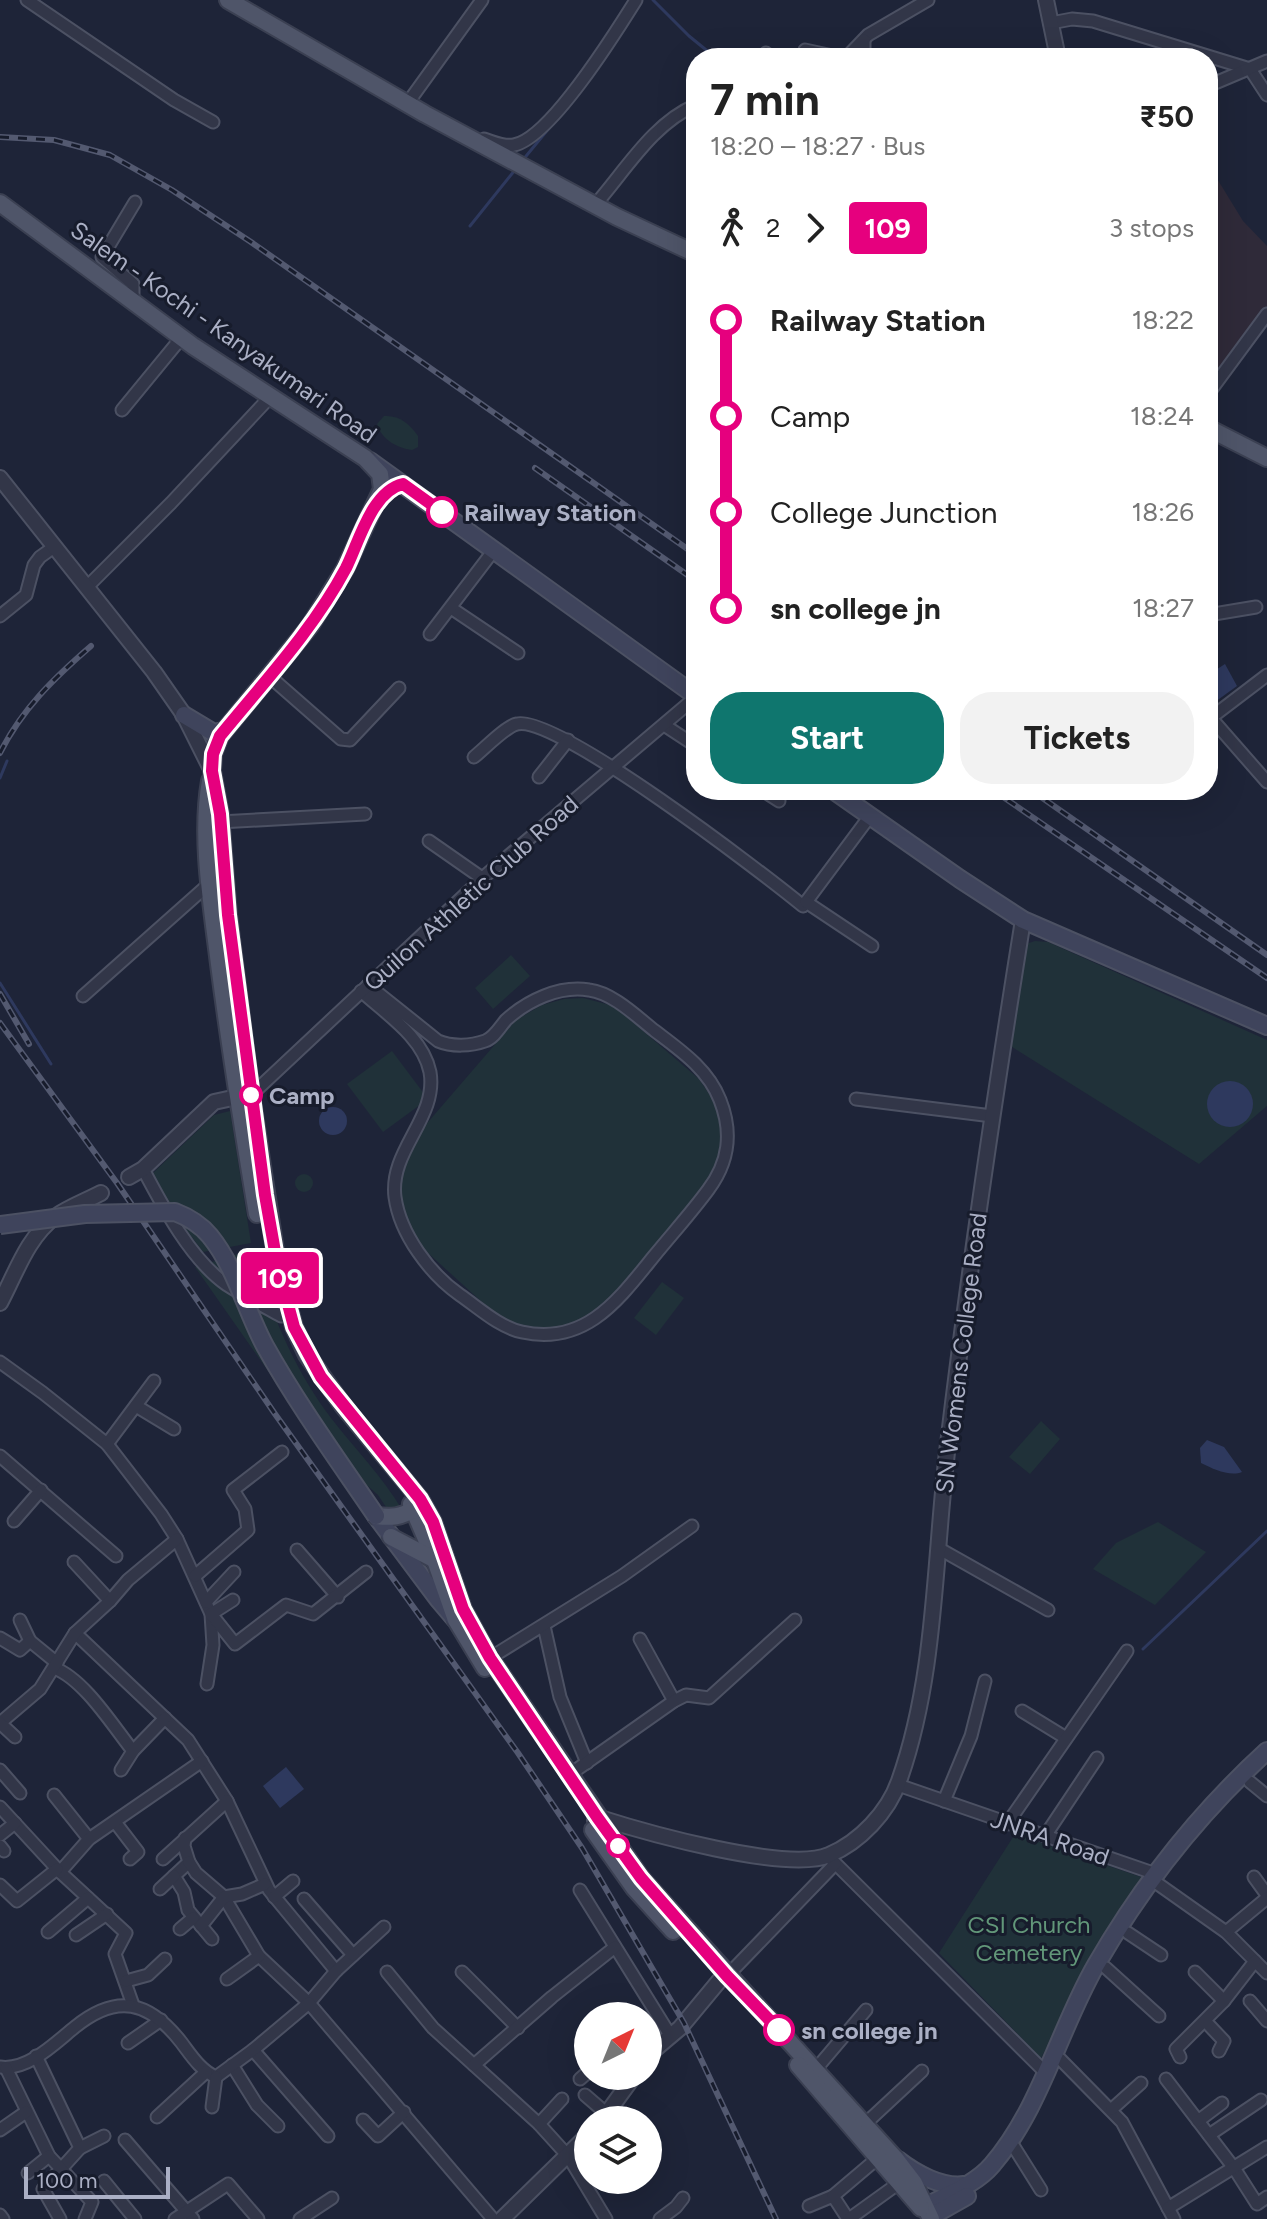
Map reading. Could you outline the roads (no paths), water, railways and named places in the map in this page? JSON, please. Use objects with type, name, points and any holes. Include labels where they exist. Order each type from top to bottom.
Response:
[{"type":"main road","points":[[237,2],[407,104],[595,205],[686,249]]},
{"type":"main road","name":"Salem - Kochi - Kanyakumari Road","points":[[0,203],[182,337],[365,458],[380,474],[382,482],[377,504]]},
{"type":"main road","points":[[1218,433],[1267,458]]},
{"type":"main road","points":[[365,458],[686,690]]},
{"type":"main road","points":[[403,484],[391,489],[377,504],[323,608],[223,731],[213,754],[206,803],[209,884],[270,1281],[281,1316],[315,1385],[414,1509],[490,1658],[569,1775],[593,1821]]},
{"type":"main road","points":[[184,715],[214,733],[223,731]]},
{"type":"main road","points":[[212,771],[220,822],[244,1096],[277,1263],[294,1327],[321,1377],[420,1499],[433,1522],[456,1620]]},
{"type":"main road","points":[[847,800],[1023,920],[1267,1026]]},
{"type":"main road","points":[[0,1225],[100,1214],[175,1212],[186,1216],[208,1234],[221,1252],[265,1345],[304,1410],[391,1537],[456,1620],[472,1648],[593,1821],[801,2068],[914,2183],[927,2216]]},
{"type":"main road","points":[[376,1516],[402,1516],[414,1509]]},
{"type":"main road","points":[[391,1537],[442,1563]]},
{"type":"main road","points":[[955,2219],[968,2189],[992,2165],[1028,2111],[1095,1966],[1205,1815],[1267,1751]]},
{"type":"main road","points":[[927,2216],[993,2174],[1014,2147],[1040,2103],[1106,1968],[1157,1879],[1267,1766]]},
{"type":"main road","points":[[723,1978],[816,2069],[865,2124],[899,2183],[927,2216]]},
{"type":"main road","points":[[886,2157],[945,2184],[968,2189]]},
{"type":"street","points":[[27,0],[174,100],[213,122]]},
{"type":"street","points":[[407,104],[482,0]]},
{"type":"street","points":[[467,136],[475,135],[502,146],[511,146],[542,126],[594,64],[636,0]]},
{"type":"street","points":[[855,48],[928,0]]},
{"type":"street","points":[[1049,2],[1056,48]]},
{"type":"street","points":[[1051,23],[1072,19],[1093,21],[1181,48]]},
{"type":"street","points":[[864,40],[864,48]]},
{"type":"street","points":[[1218,59],[1250,69],[1267,95]]},
{"type":"street","points":[[1218,82],[1267,61]]},
{"type":"street","points":[[595,205],[663,127],[686,110]]},
{"type":"street","points":[[133,300],[133,284],[102,257],[135,202]]},
{"type":"street","points":[[1218,380],[1267,314]]},
{"type":"street","points":[[122,410],[182,337]]},
{"type":"street","points":[[87,587],[270,397]]},
{"type":"street","points":[[0,478],[154,672],[184,715],[212,771]]},
{"type":"street","points":[[0,616],[26,595],[34,565],[54,547]]},
{"type":"street","points":[[430,634],[494,550]]},
{"type":"street","points":[[1218,613],[1256,607]]},
{"type":"street","points":[[451,608],[518,653]]},
{"type":"street","points":[[268,675],[341,739],[350,740],[399,688]]},
{"type":"street","points":[[1218,713],[1267,675]]},
{"type":"street","name":"Quilon Athletic Club Road","points":[[244,1096],[482,878],[686,706]]},
{"type":"street","points":[[474,757],[515,724],[527,723],[568,740],[614,767],[803,906],[870,816]]},
{"type":"street","points":[[664,725],[686,739]]},
{"type":"street","points":[[1218,728],[1267,782]]},
{"type":"street","points":[[539,777],[568,740]]},
{"type":"street","points":[[220,822],[365,814]]},
{"type":"street","points":[[429,841],[482,878]]},
{"type":"street","points":[[83,996],[209,884]]},
{"type":"street","points":[[806,902],[872,946]]},
{"type":"street","name":"SN Womens College Road","points":[[831,1860],[880,1815],[898,1785],[929,1653],[947,1447],[992,1116],[1023,920]]},
{"type":"street","points":[[364,988],[450,1047],[488,1041],[524,1005],[551,993],[589,990],[618,1002],[694,1061],[716,1090],[726,1116],[728,1155],[710,1188],[624,1294],[600,1317],[572,1331],[521,1332],[500,1323],[453,1290],[408,1240],[398,1214],[395,1181],[405,1146],[429,1101],[430,1075],[419,1045],[364,988]]},
{"type":"street","points":[[244,1096],[214,1102],[136,1173],[192,1249],[224,1283],[281,1316]]},
{"type":"street","points":[[856,1099],[992,1116]]},
{"type":"street","points":[[0,1303],[43,1227],[56,1216],[101,1193]]},
{"type":"street","points":[[0,1362],[107,1444],[161,1514],[177,1539],[208,1608],[213,1645],[207,1684]]},
{"type":"street","points":[[107,1444],[154,1381]]},
{"type":"street","points":[[136,1406],[174,1429]]},
{"type":"street","points":[[195,1576],[248,1530],[245,1509],[233,1490],[282,1452]]},
{"type":"street","points":[[0,1456],[116,1556]]},
{"type":"street","points":[[14,1521],[41,1490]]},
{"type":"street","points":[[490,1658],[622,1576],[692,1526]]},
{"type":"street","points":[[15,1737],[0,1723],[40,1689],[75,1633],[128,1580],[177,1539]]},
{"type":"street","points":[[938,1548],[1048,1610]]},
{"type":"street","points":[[297,1550],[338,1597]]},
{"type":"street","points":[[74,1562],[110,1601]]},
{"type":"street","points":[[208,1608],[234,1572]]},
{"type":"street","points":[[208,1608],[235,1644],[286,1605],[313,1614],[366,1572]]},
{"type":"street","points":[[208,1608],[233,1600]]},
{"type":"street","points":[[20,1620],[30,1641],[83,1690],[133,1751]]},
{"type":"street","points":[[569,1775],[674,1701],[686,1695],[709,1698],[795,1620]]},
{"type":"street","points":[[544,1626],[560,1697],[587,1763]]},
{"type":"street","points":[[75,1633],[188,1740],[227,1801],[265,1884],[336,1971]]},
{"type":"street","points":[[0,1638],[20,1650],[30,1641]]},
{"type":"street","points":[[640,1639],[674,1701]]},
{"type":"street","points":[[1007,1824],[1127,1651]]},
{"type":"street","points":[[944,1801],[971,1736],[985,1681]]},
{"type":"street","points":[[1022,1711],[1066,1738]]},
{"type":"street","points":[[121,1770],[133,1751],[165,1718]]},
{"type":"street","points":[[1045,1836],[1097,1758]]},
{"type":"street","points":[[0,1885],[17,1901],[59,1871],[89,1839],[202,1761]]},
{"type":"street","points":[[0,1770],[20,1793]]},
{"type":"street","points":[[1250,1782],[1267,1796]]},
{"type":"street","name":"JNRA Road","points":[[898,1785],[1157,1879],[1226,1932],[1267,1973]]},
{"type":"street","points":[[54,1795],[89,1839]]},
{"type":"street","points":[[163,1859],[227,1801]]},
{"type":"street","points":[[0,1807],[59,1871],[126,1933],[115,1954],[133,2005]]},
{"type":"street","points":[[593,1821],[757,1856],[831,1860],[1045,2072]]},
{"type":"street","points":[[115,1822],[138,1852],[130,1859]]},
{"type":"street","points":[[0,1835],[15,1823]]},
{"type":"street","points":[[185,1838],[189,1862],[196,1873],[224,1897],[259,1956],[309,2003],[493,2219]]},
{"type":"street","points":[[662,2042],[688,2018],[831,1860]]},
{"type":"street","points":[[160,1889],[189,1862]]},
{"type":"street","points":[[174,1876],[184,1892],[188,1910],[212,1939]]},
{"type":"street","points":[[1226,1932],[1267,1896],[1254,1877]]},
{"type":"street","points":[[274,1897],[293,1881]]},
{"type":"street","points":[[180,1929],[197,1922],[224,1897],[242,1894],[265,1884]]},
{"type":"street","points":[[580,1890],[670,2035]]},
{"type":"street","points":[[48,1932],[88,1898]]},
{"type":"street","points":[[304,1899],[353,1955]]},
{"type":"street","points":[[76,1935],[107,1914]]},
{"type":"street","points":[[157,2117],[211,2074],[232,2065],[253,2050],[309,2003],[336,1971],[384,1927]]},
{"type":"street","points":[[1128,1933],[1161,1955]]},
{"type":"street","points":[[474,2065],[615,1947]]},
{"type":"street","points":[[227,1979],[259,1956]]},
{"type":"street","points":[[126,1981],[148,1975],[165,1959]]},
{"type":"street","points":[[1180,2057],[1176,2049],[1224,2001],[1255,1961]]},
{"type":"street","points":[[1106,1968],[1159,2016]]},
{"type":"street","points":[[387,1972],[433,2028],[539,2124],[568,2156],[606,2219]]},
{"type":"street","points":[[462,1972],[518,2028]]},
{"type":"street","points":[[1195,1972],[1224,2001]]},
{"type":"street","points":[[1250,2001],[1267,2021]]},
{"type":"street","points":[[85,2219],[92,2202],[49,2156],[3,2068],[36,2056],[83,2021],[118,2004],[133,2005],[168,2025],[211,2074],[212,2107]]},
{"type":"street","points":[[816,2069],[866,2010]]},
{"type":"street","points":[[128,2043],[161,2020]]},
{"type":"street","points":[[1205,2021],[1224,2041],[1219,2051]]},
{"type":"street","points":[[253,2050],[328,2136]]},
{"type":"street","points":[[36,2056],[80,2148]]},
{"type":"street","points":[[1060,2059],[1122,2122],[1171,2214],[1267,2147]]},
{"type":"street","points":[[232,2065],[257,2105],[278,2126]]},
{"type":"street","points":[[865,2124],[922,2071]]},
{"type":"street","points":[[1166,2079],[1234,2168],[1257,2204],[1267,2197]]},
{"type":"street","points":[[1112,2109],[1141,2083]]},
{"type":"street","points":[[613,2106],[625,2090]]},
{"type":"street","points":[[585,2095],[594,2106]]},
{"type":"street","points":[[539,2124],[562,2099]]},
{"type":"street","points":[[1209,2135],[1261,2100]]},
{"type":"street","points":[[1198,2121],[1222,2103]]},
{"type":"street","points":[[0,2130],[26,2112]]},
{"type":"street","points":[[363,2120],[378,2136],[404,2112]]},
{"type":"street","points":[[60,2219],[43,2189],[80,2148],[104,2136]]},
{"type":"street","points":[[125,2140],[190,2216]]},
{"type":"street","points":[[1014,2147],[1041,2190]]},
{"type":"street","points":[[502,2219],[574,2150]]},
{"type":"street","points":[[28,2173],[49,2156]]},
{"type":"street","points":[[809,2206],[833,2196],[886,2157]]},
{"type":"street","points":[[104,2181],[135,2219]]},
{"type":"street","points":[[833,2196],[854,2217],[899,2183]]},
{"type":"street","points":[[175,2219],[190,2216],[228,2184],[258,2219]]},
{"type":"street","points":[[300,2219],[332,2198]]},
{"type":"street","points":[[660,2219],[683,2198]]},
{"type":"water","points":[[1225,664],[1237,686],[1218,700],[1218,669]]},
{"type":"water","points":[[1230,1081],[1246,1088],[1253,1104],[1246,1120],[1230,1127],[1214,1120],[1207,1104],[1214,1088]]},
{"type":"water","points":[[333,1107],[343,1111],[347,1121],[343,1131],[333,1135],[323,1131],[319,1121],[323,1111]]},
{"type":"water","points":[[1207,1440],[1224,1447],[1242,1472],[1227,1473],[1201,1463],[1200,1448]]},
{"type":"water","points":[[286,1767],[304,1789],[280,1808],[263,1786]]},
{"type":"waterway","points":[[653,0],[704,48]]},
{"type":"waterway","points":[[600,65],[616,41]]},
{"type":"waterway","points":[[522,161],[550,127]]},
{"type":"waterway","points":[[470,226],[515,170]]},
{"type":"waterway","points":[[0,778],[7,761]]},
{"type":"waterway","points":[[0,983],[51,1064]]},
{"type":"waterway","points":[[1143,1649],[1267,1531]]},
{"type":"railway","points":[[0,137],[54,140],[110,155],[172,190],[251,242],[686,548]]},
{"type":"railway","points":[[535,468],[686,574]]},
{"type":"railway","points":[[0,753],[18,722],[40,695],[91,646]]},
{"type":"railway","points":[[1008,800],[1267,978]]},
{"type":"railway","points":[[1045,800],[1267,955]]},
{"type":"railway","points":[[0,994],[29,1044]]},
{"type":"railway","points":[[0,1023],[117,1183],[275,1414],[518,1753],[582,1848],[684,2023],[776,2219]]},
{"type":"place","name":"Railway Station","points":[[442,512]]},
{"type":"place","name":"Camp","points":[[251,1095]]},
{"type":"place","name":"sn college jn","points":[[779,2030]]},
{"type":"park label","name":"CSI Church Cemetery","points":[[1029,1938]]}]
